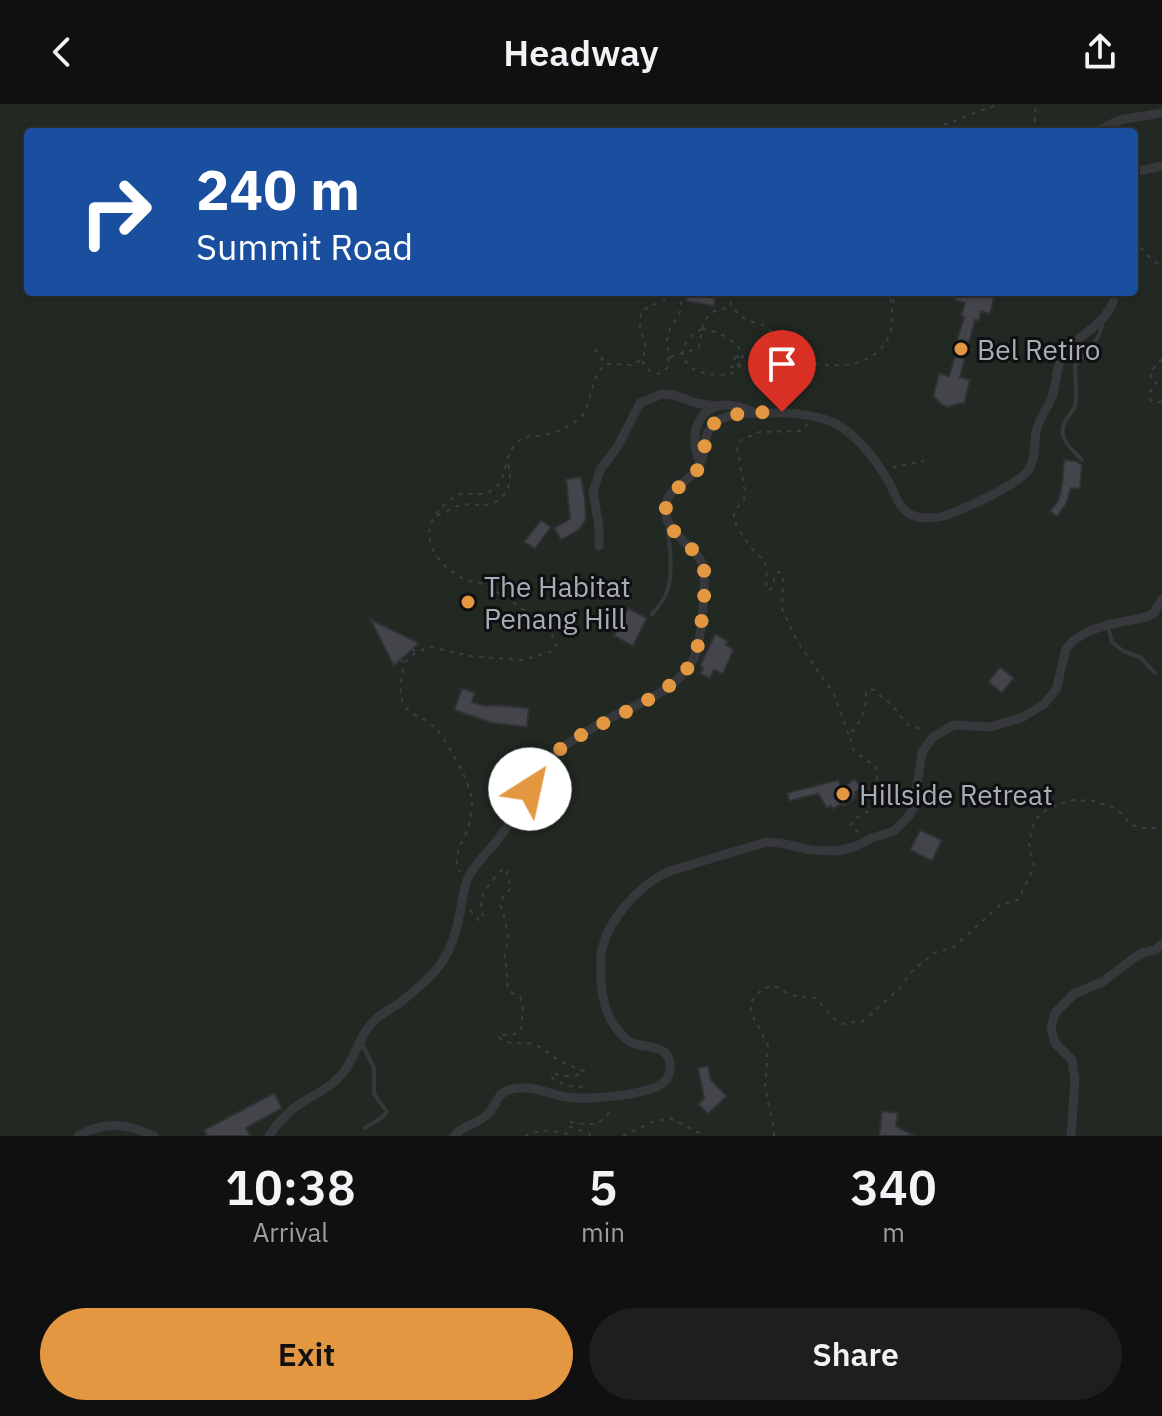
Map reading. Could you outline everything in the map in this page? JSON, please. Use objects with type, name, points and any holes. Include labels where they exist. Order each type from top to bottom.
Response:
[{"type":"street","points":[[1104,128],[1119,120],[1162,113]]},
{"type":"street","points":[[1138,171],[1162,166]]},
{"type":"street","points":[[269,1136],[295,1108],[341,1075],[370,1024],[403,1000],[440,966],[452,942],[467,878],[503,833],[547,762],[589,731],[658,695],[691,664],[697,651],[704,566],[671,527],[666,509],[671,494],[700,465],[710,427],[718,420],[735,415],[782,412],[834,423],[864,448],[889,481],[904,510],[915,517],[941,517],[1016,482],[1027,473],[1032,465],[1037,428],[1054,391],[1063,353],[1102,319],[1115,301],[1115,296]]},
{"type":"street","points":[[599,546],[593,492],[600,470],[618,446],[640,403],[662,394],[674,395],[696,403],[734,405],[757,413]]},
{"type":"street","points":[[700,465],[694,444],[696,425],[704,413],[715,406]]},
{"type":"street","points":[[454,1136],[462,1127],[478,1122],[491,1112],[502,1092],[509,1089],[530,1087],[587,1098],[654,1089],[667,1079],[670,1062],[666,1053],[658,1047],[631,1044],[609,1019],[603,1001],[600,961],[603,945],[609,930],[638,891],[663,874],[767,842],[836,851],[894,831],[914,807],[922,752],[933,737],[954,725],[991,727],[1023,717],[1044,704],[1056,690],[1066,649],[1074,640],[1107,625],[1146,617],[1154,613],[1162,599]]},
{"type":"street","points":[[1071,1136],[1075,1080],[1072,1060],[1055,1043],[1051,1028],[1055,1013],[1074,994],[1104,981],[1131,960],[1162,944]]},
{"type":"street","points":[[78,1136],[100,1125],[112,1124],[154,1136]]},
{"type":"lane","points":[[1082,460],[1063,439],[1062,428],[1073,410],[1077,395],[1075,366],[1096,340],[1102,329],[1102,319]]},
{"type":"lane","points":[[652,614],[665,597],[669,582],[671,547],[667,519]]},
{"type":"lane","points":[[1107,625],[1112,642],[1123,651],[1140,657],[1155,673]]},
{"type":"lane","points":[[360,1040],[374,1068],[374,1094],[387,1112],[365,1128]]},
{"type":"path","points":[[936,128],[999,104]]},
{"type":"path","points":[[1034,128],[1036,104]]},
{"type":"path","points":[[1138,245],[1162,267]]},
{"type":"path","points":[[467,878],[456,862],[468,828],[472,800],[463,771],[439,733],[406,708],[401,697],[402,662],[414,650],[430,647],[471,656],[523,660],[552,651],[557,644],[554,636],[523,609],[484,583],[465,580],[440,563],[432,550],[430,529],[442,507],[458,495],[479,495],[492,491],[500,483],[507,459],[518,441],[533,435],[549,434],[586,412],[598,370],[606,364],[631,365],[642,360],[646,347],[640,327],[641,311],[667,296]]},
{"type":"path","points":[[642,360],[650,371],[658,374],[669,366],[667,339],[671,325],[679,316],[682,296]]},
{"type":"path","points":[[728,296],[737,315],[764,325],[802,362],[832,365],[872,357],[883,349],[890,335],[893,315],[889,296]]},
{"type":"path","points":[[892,305],[894,296]]},
{"type":"path","points":[[669,357],[699,348],[705,318],[711,312],[732,308]]},
{"type":"path","points":[[733,361],[736,356],[741,358],[737,371],[730,374],[704,373],[693,369],[685,361],[685,340],[702,329],[713,330],[739,347],[743,356],[740,364]]},
{"type":"path","points":[[595,349],[606,364]]},
{"type":"path","points":[[968,349],[989,355]]},
{"type":"path","points":[[1162,359],[1150,372],[1157,383],[1149,393],[1151,401],[1162,401]]},
{"type":"path","points":[[814,418],[801,431],[760,432],[741,440],[737,447],[745,492],[733,519],[750,546],[765,562],[764,583],[767,590],[773,586],[775,574],[779,572],[783,576],[782,609],[797,641],[834,694],[854,751],[876,767],[880,798],[875,807],[853,820],[851,826],[858,833],[872,838]]},
{"type":"path","points":[[435,516],[457,505],[486,505],[501,498],[511,484],[507,459]]},
{"type":"path","points":[[892,491],[894,467],[924,461]]},
{"type":"path","points":[[849,736],[864,715],[869,689],[890,703],[905,724],[918,729],[933,727]]},
{"type":"path","points":[[774,1136],[765,1088],[768,1045],[751,1013],[751,1002],[762,989],[772,986],[789,995],[816,998],[841,1024],[863,1021],[934,953],[954,947],[1001,904],[1018,900],[1034,867],[1029,844],[1034,821],[1048,808],[1073,800],[1094,801],[1117,809],[1132,825],[1148,829],[1162,826]]},
{"type":"path","points":[[461,907],[473,911],[479,920],[483,919],[481,900],[486,889],[503,869],[507,870],[512,888],[504,894],[500,904],[509,940],[504,962],[507,986],[511,994],[520,997],[523,1005],[521,1031],[498,1037],[518,1045],[526,1042],[536,1045],[556,1059],[584,1071],[568,1077],[553,1073],[552,1078],[566,1086],[582,1085],[587,1088]]},
{"type":"path","points":[[590,1136],[568,1124],[591,1126],[618,1106]]},
{"type":"path","points":[[623,1136],[652,1122],[670,1118],[705,1136]]},
{"type":"path","points":[[525,1136],[548,1129],[574,1136]]},
{"type":"shaded area","points":[[0,104],[1162,104],[1162,1136],[0,1136]]},
{"type":"building","points":[[687,296],[715,296],[714,306],[686,301]]},
{"type":"building","name":"Bel Retiro","points":[[956,296],[994,298],[990,314],[981,311],[979,321],[975,320],[960,377],[970,380],[964,404],[949,407],[933,396],[939,373],[949,376],[964,318],[961,315],[965,303],[955,300]]},
{"type":"building","points":[[1064,460],[1082,465],[1080,489],[1071,488],[1066,504],[1057,517],[1050,511],[1058,501]]},
{"type":"building","points":[[581,477],[586,519],[580,529],[561,540],[554,528],[570,519],[566,479]]},
{"type":"building","points":[[541,520],[551,527],[535,549],[524,542]]},
{"type":"building","points":[[628,608],[647,618],[633,646],[614,636]]},
{"type":"building","points":[[370,619],[419,643],[394,666]]},
{"type":"building","points":[[715,634],[728,641],[726,645],[734,649],[723,674],[714,670],[710,678],[700,674],[703,668],[700,666]]},
{"type":"building","points":[[1000,667],[1014,678],[1002,693],[988,682]]},
{"type":"building","points":[[462,688],[475,693],[472,702],[485,706],[529,708],[527,727],[492,723],[454,710]]},
{"type":"building","points":[[855,779],[861,788],[855,792],[855,798],[843,806],[827,808],[818,794],[789,801],[787,793],[838,780],[842,787]]},
{"type":"building","points":[[920,830],[942,840],[932,861],[910,850]]},
{"type":"building","points":[[708,1066],[711,1080],[727,1096],[708,1114],[698,1104],[704,1098],[698,1068]]},
{"type":"building","points":[[274,1093],[282,1108],[246,1128],[251,1136],[207,1136],[204,1130]]},
{"type":"building","points":[[882,1111],[898,1113],[896,1126],[915,1136],[879,1136]]},
{"type":"place","name":"Bel Retiro","points":[[961,349]]},
{"type":"place","name":"The Habitat Penang Hill","points":[[468,602]]},
{"type":"place","name":"Hillside Retreat","points":[[843,794]]},
{"type":"route","points":[[530,789],[547,762],[562,748],[658,695],[691,664],[697,651],[704,566],[671,527],[667,519],[667,500],[700,465],[706,437],[710,427],[718,420],[735,415],[782,412]]}]
